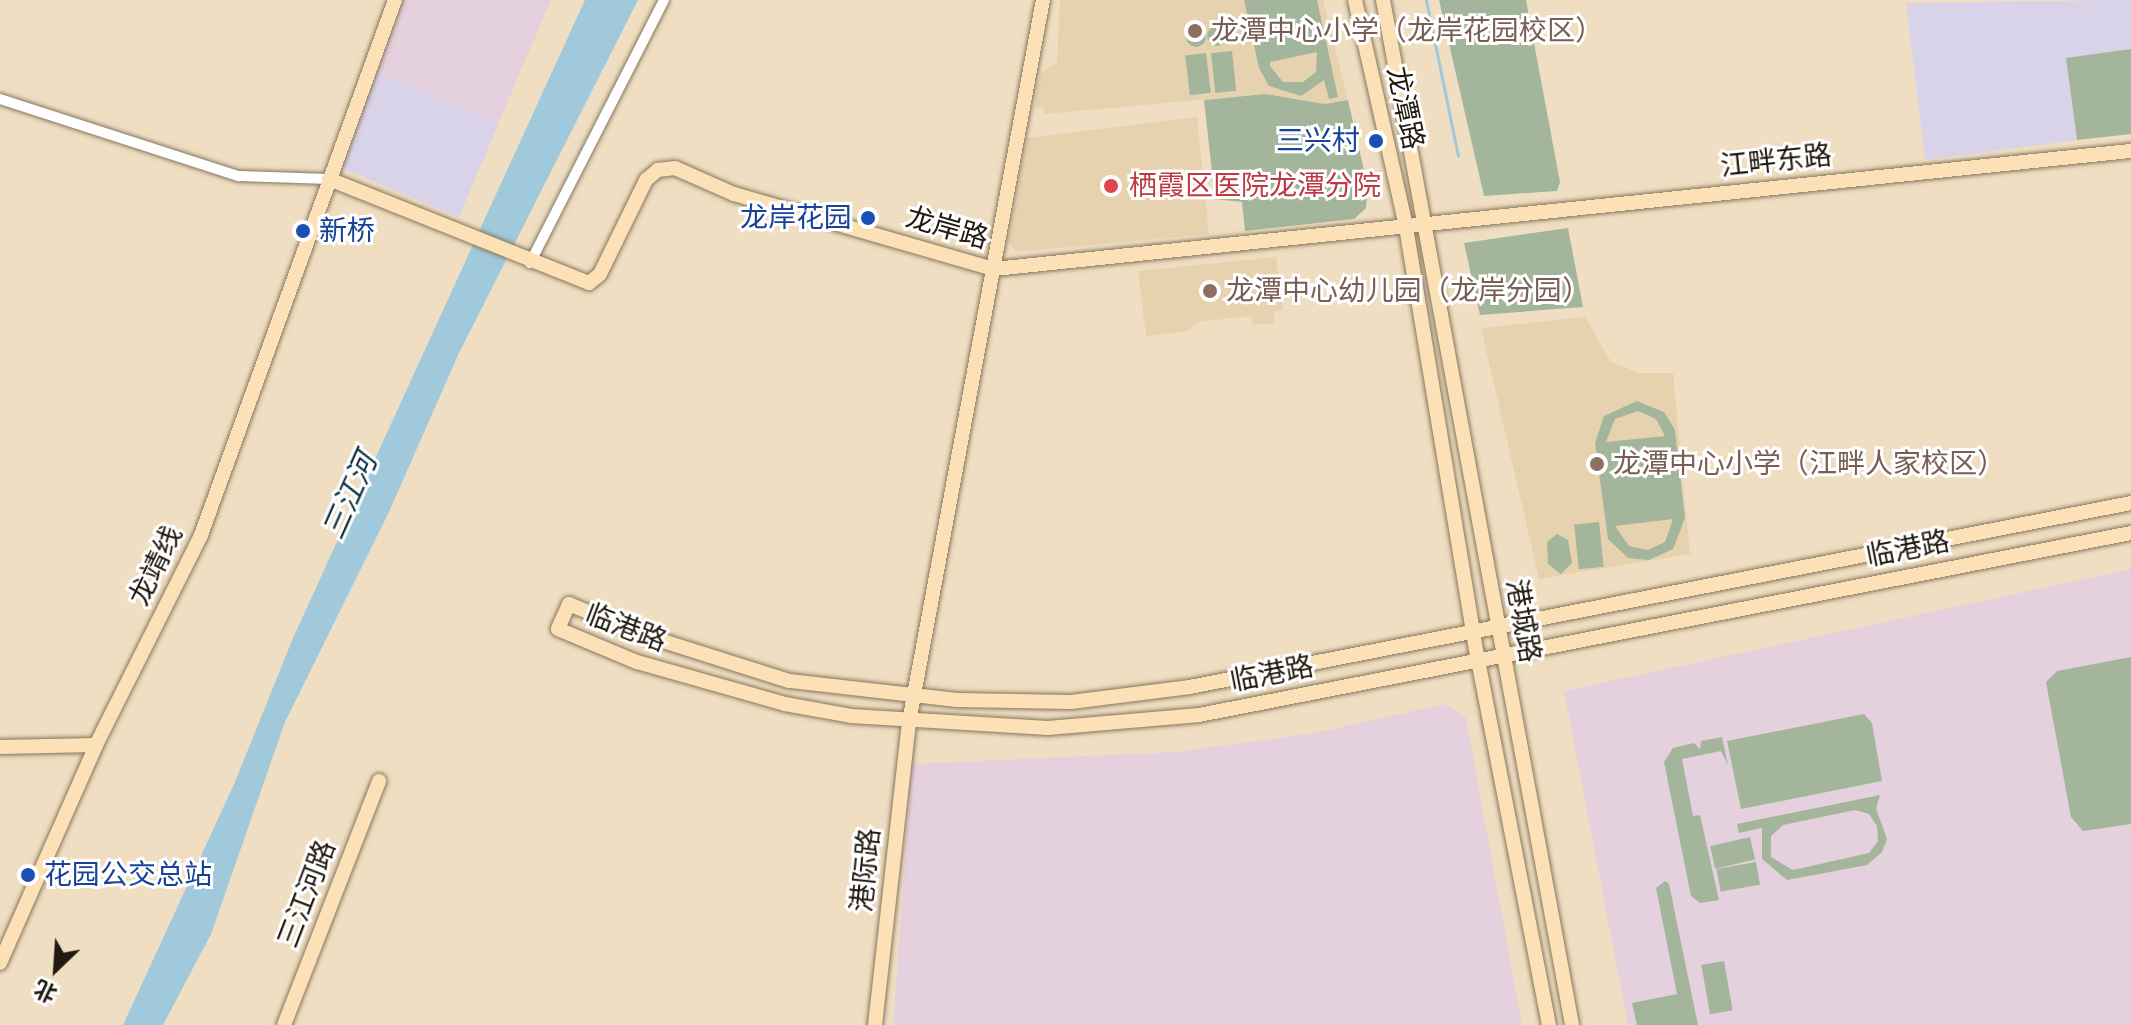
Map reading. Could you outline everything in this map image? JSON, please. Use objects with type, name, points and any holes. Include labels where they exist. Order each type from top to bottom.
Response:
[{"type":"main road","name":"龙靖线","points":[[0,963],[96,745],[201,535],[395,0]]},
{"type":"main road","name":"港际路","points":[[875,1025],[909,722],[917,695],[1043,0]]},
{"type":"main road","name":"龙潭路","points":[[1355,0],[1406,227]]},
{"type":"main road","name":"龙潭路","points":[[1383,0],[1427,225]]},
{"type":"main road","name":"江畔东路","points":[[1427,225],[2131,151]]},
{"type":"main road","name":"龙岸路","points":[[530,263],[589,283],[600,274],[646,180],[658,170],[675,168],[734,194],[994,269],[1427,225]]},
{"type":"main road","points":[[329,179],[530,263]]},
{"type":"main road","name":"港城路","points":[[1427,225],[1496,629],[1572,1025]]},
{"type":"main road","name":"港城路","points":[[1406,227],[1478,660],[1549,1025]]},
{"type":"main road","name":"临港路","points":[[2131,503],[1190,687],[1071,702],[917,695],[789,681],[641,634],[569,604],[558,629],[637,662],[739,692],[851,716],[909,722],[1048,728],[1199,715],[2131,533]]},
{"type":"main road","points":[[0,747],[96,745]]},
{"type":"main road","name":"三江河路","points":[[284,1025],[379,781]]},
{"type":"street","points":[[530,263],[664,0]]},
{"type":"street","points":[[0,99],[239,176],[329,179]]},
{"type":"shaded area","points":[[403,0],[551,0],[498,124],[377,72]]},
{"type":"shaded area","name":"龙潭中心小学（龙岸花园校区）","points":[[1060,0],[1323,0],[1348,100],[1325,104],[1265,94],[1045,114],[1043,108],[1034,107],[1040,74],[1057,62]]},
{"type":"shaded area","points":[[2131,0],[2131,49],[2066,59],[2077,140],[1925,160],[1906,3]]},
{"type":"shaded area","points":[[377,72],[499,124],[459,217],[337,166]]},
{"type":"shaded area","name":"栖霞区医院龙潭分院","points":[[1197,117],[1209,234],[1017,252],[1008,242],[1027,138]]},
{"type":"shaded area","name":"龙潭中心幼儿园（龙岸分园）","points":[[1276,257],[1283,310],[1274,312],[1275,323],[1253,325],[1251,316],[1197,322],[1188,331],[1146,336],[1138,271]]},
{"type":"shaded area","name":"龙潭中心小学（江畔人家校区）","points":[[1585,317],[1611,362],[1640,373],[1673,373],[1690,554],[1539,579],[1481,328]]},
{"type":"shaded area","points":[[2131,569],[2131,1025],[1628,1025],[1564,691]]},
{"type":"shaded area","points":[[1445,704],[1466,718],[1522,1025],[893,1025],[912,764],[1176,752],[1315,733]]},
{"type":"green space","points":[[1244,0],[1317,0],[1338,97],[1329,99],[1324,80],[1301,96],[1269,86],[1259,68]],"holes":[[[1317,52],[1316,72],[1303,82],[1283,82],[1270,62]]]},
{"type":"green space","points":[[1439,0],[1526,0],[1560,182],[1557,191],[1484,196]]},
{"type":"green space","points":[[1217,26],[1224,29],[1227,36],[1224,43],[1217,46],[1210,43],[1207,36],[1210,29]]},
{"type":"green space","points":[[1196,27],[1203,30],[1206,37],[1203,44],[1196,47],[1189,44],[1186,37],[1189,30]]},
{"type":"green space","points":[[2131,49],[2131,134],[2077,140],[2066,58]]},
{"type":"green space","points":[[1232,51],[1236,91],[1215,93],[1211,53]]},
{"type":"green space","points":[[1206,53],[1211,93],[1190,95],[1185,56]]},
{"type":"green space","points":[[1265,94],[1325,104],[1348,100],[1368,188],[1366,208],[1354,219],[1245,231],[1242,202],[1215,199],[1204,100]]},
{"type":"green space","points":[[1568,228],[1583,307],[1480,315],[1464,243]]},
{"type":"green space","points":[[1637,401],[1664,412],[1675,430],[1685,518],[1673,549],[1649,560],[1628,558],[1608,539],[1595,443],[1604,416]],"holes":[[[1638,411],[1656,419],[1665,436],[1606,442],[1615,419]],[[1673,519],[1665,542],[1648,550],[1629,546],[1615,526]]]},
{"type":"green space","points":[[1599,522],[1604,567],[1579,569],[1574,525]]},
{"type":"green space","points":[[1557,534],[1568,540],[1572,563],[1561,574],[1548,564],[1547,542]]},
{"type":"green space","points":[[2131,657],[2131,824],[2083,831],[2071,817],[2046,682],[2057,671]]},
{"type":"green space","points":[[1864,714],[1872,723],[1882,781],[1741,809],[1727,741]]},
{"type":"green space","points":[[1722,737],[1728,765],[1721,751],[1682,759],[1693,816],[1700,815],[1719,900],[1700,903],[1691,896],[1664,762],[1673,748],[1694,743],[1700,749],[1701,741]]},
{"type":"green space","points":[[1880,795],[1876,809],[1887,839],[1882,852],[1867,865],[1787,880],[1762,859],[1762,828],[1739,833],[1737,824]],"holes":[[[1855,810],[1869,814],[1877,826],[1878,841],[1869,853],[1793,870],[1771,857],[1771,836],[1783,825]]]},
{"type":"green space","points":[[1750,837],[1755,859],[1715,869],[1710,846]]},
{"type":"green space","points":[[1756,862],[1760,885],[1721,892],[1717,869]]},
{"type":"green space","points":[[1665,881],[1669,884],[1698,1025],[1637,1025],[1632,1003],[1677,994],[1656,888]]},
{"type":"green space","points":[[1724,961],[1733,1010],[1710,1014],[1701,965]]},
{"type":"water","points":[[585,0],[638,0],[459,353],[388,514],[285,722],[211,934],[163,1025],[123,1025],[235,782],[293,638]]},
{"type":"waterway","points":[[1426,0],[1458,156]]},
{"type":"place","name":"龙潭中心小学（龙岸花园校区）","points":[[1195,31]]},
{"type":"place","name":"三兴村","points":[[1376,141]]},
{"type":"place","name":"栖霞区医院龙潭分院","points":[[1111,186]]},
{"type":"place","name":"龙岸花园","points":[[868,218]]},
{"type":"place","name":"新桥","points":[[303,231]]},
{"type":"place","name":"龙潭中心幼儿园（龙岸分园）","points":[[1210,291]]},
{"type":"place","name":"龙潭中心小学（江畔人家校区）","points":[[1597,464]]},
{"type":"place","name":"花园公交总站","points":[[28,875]]},
{"type":"water label","name":"三江河","points":[[350,496]]}]
